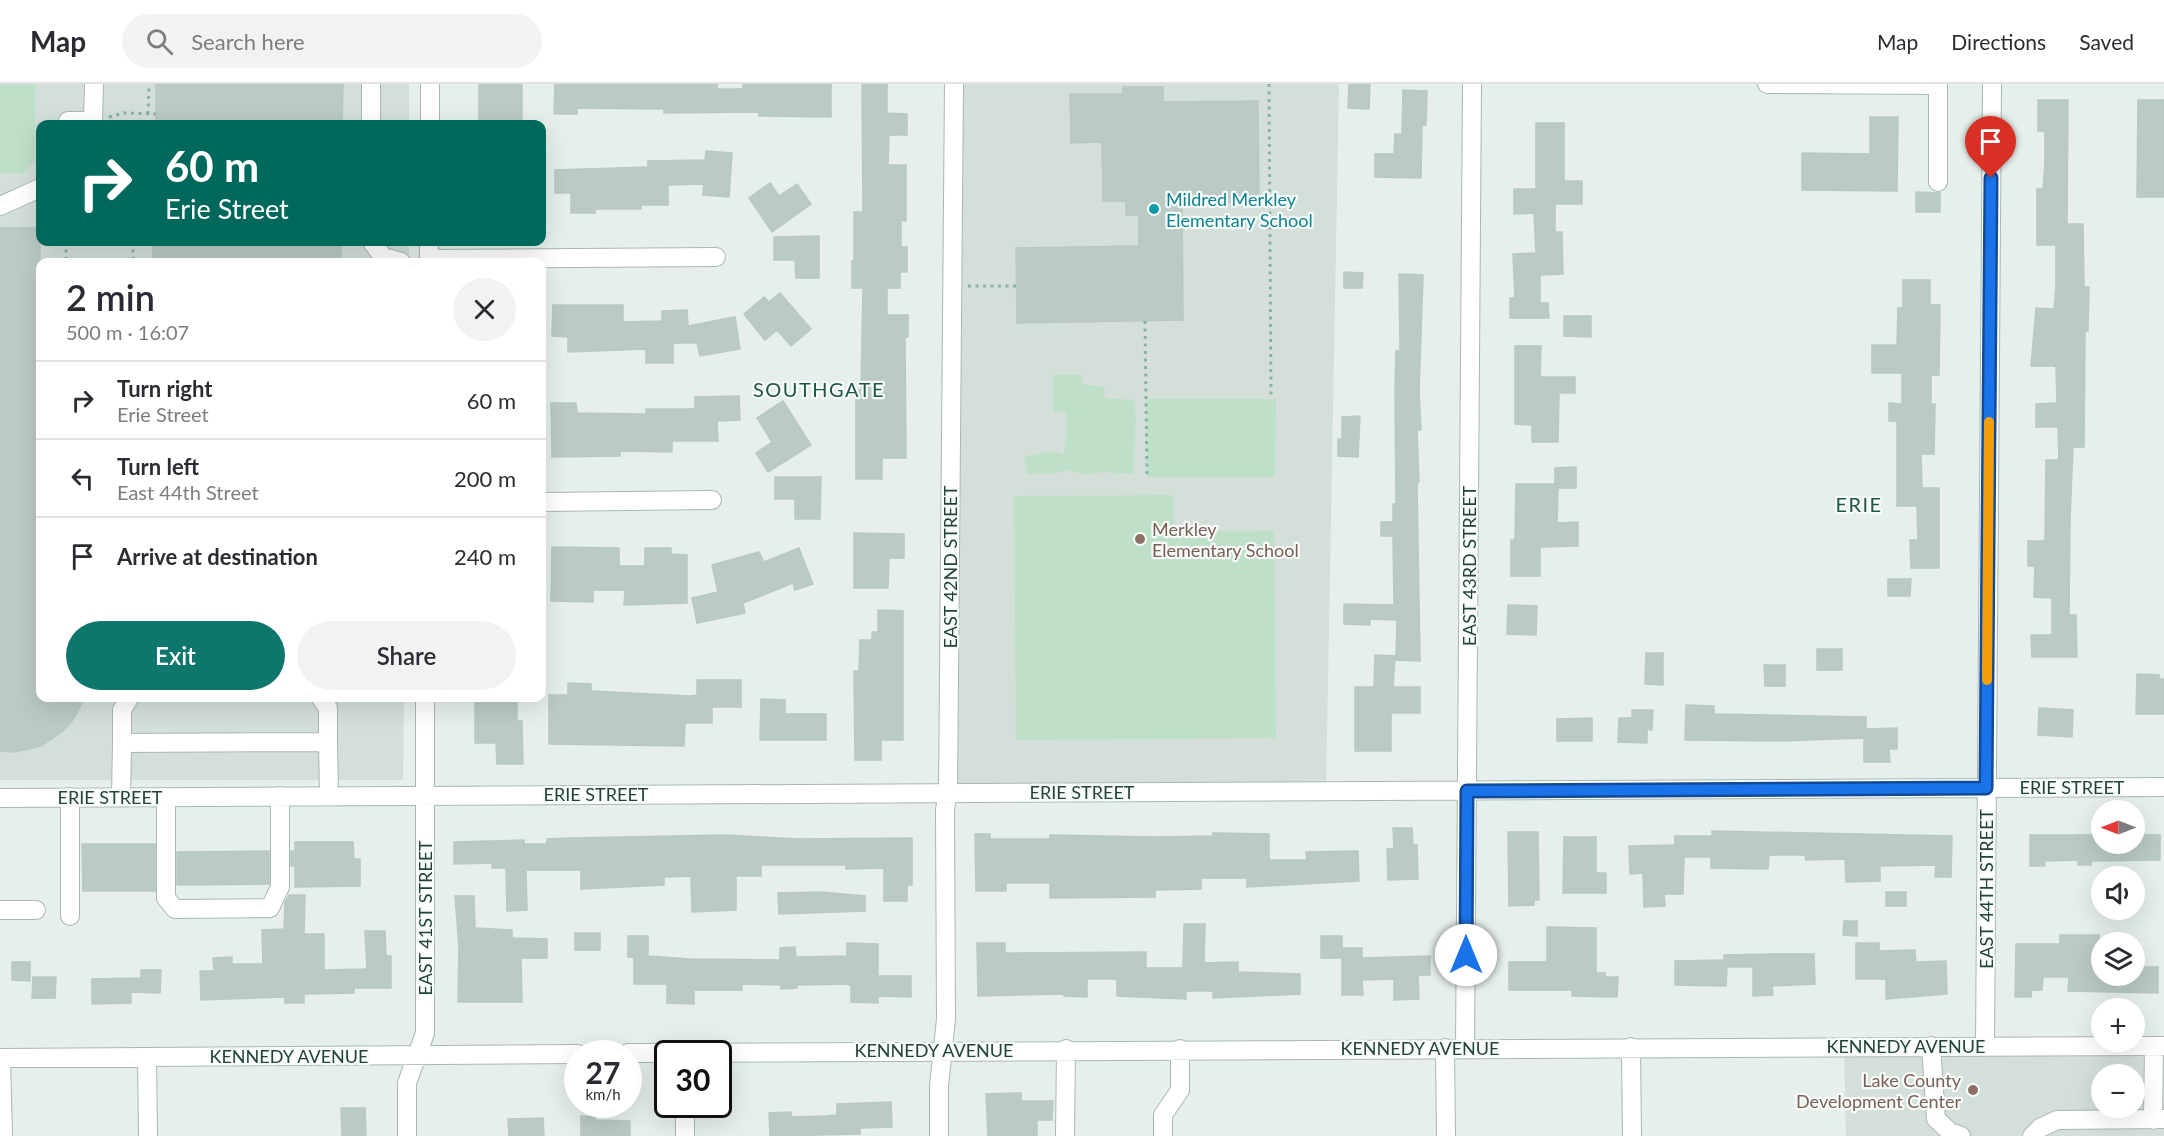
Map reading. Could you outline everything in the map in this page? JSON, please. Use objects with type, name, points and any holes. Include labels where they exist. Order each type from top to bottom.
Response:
[{"type":"street","points":[[93,120],[94,84]]},
{"type":"street","points":[[371,84],[371,120]]},
{"type":"street","points":[[430,84],[430,120]]},
{"type":"street","name":"EAST 42ND STREET","points":[[939,1136],[946,1018],[945,810],[948,792],[954,84]]},
{"type":"street","name":"EAST 43RD STREET","points":[[1466,1048],[1472,84]]},
{"type":"street","points":[[1767,84],[1938,85],[1938,182]]},
{"type":"street","name":"EAST 44TH STREET","points":[[1985,1046],[1992,84]]},
{"type":"street","points":[[0,206],[36,190]]},
{"type":"street","points":[[375,246],[383,257],[387,258]]},
{"type":"street","points":[[429,254],[716,257]]},
{"type":"street","points":[[546,502],[712,500]]},
{"type":"street","points":[[121,797],[122,710],[127,702]]},
{"type":"street","points":[[324,702],[328,708],[329,796]]},
{"type":"street","name":"EAST 41ST STREET","points":[[407,1136],[407,1083],[425,1033],[425,702]]},
{"type":"street","points":[[122,743],[328,742]]},
{"type":"street","name":"ERIE STREET","points":[[0,798],[2164,787]]},
{"type":"street","points":[[166,797],[166,898],[175,909],[187,909],[270,908],[280,887],[280,796]]},
{"type":"street","points":[[70,797],[70,916]]},
{"type":"street","points":[[0,910],[36,910]]},
{"type":"street","points":[[1931,1046],[1936,1119],[1950,1132],[1960,1136]]},
{"type":"street","points":[[2032,1136],[2040,1128],[2057,1120],[2159,1120],[2159,1046]]},
{"type":"street","name":"KENNEDY AVENUE","points":[[732,1052],[1066,1049],[2159,1046]]},
{"type":"street","points":[[1631,1047],[1632,1136]]},
{"type":"street","points":[[1445,1048],[1446,1136]]},
{"type":"street","points":[[1065,1136],[1066,1049]]},
{"type":"street","points":[[1163,1136],[1163,1115],[1180,1090],[1180,1049]]},
{"type":"street","name":"KENNEDY AVENUE","points":[[1,1058],[564,1054]]},
{"type":"street","points":[[147,1057],[148,1136]]},
{"type":"street","points":[[1,1058],[3,1136]]},
{"type":"street","points":[[685,1118],[685,1136]]},
{"type":"path","points":[[148,114],[149,84]]},
{"type":"path","points":[[1269,84],[1271,399]]},
{"type":"path","points":[[97,120],[124,113],[156,114]]},
{"type":"path","points":[[951,286],[1016,286]]},
{"type":"path","points":[[1145,321],[1147,477]]},
{"type":"shaded area","points":[[0,84],[409,84],[409,120],[36,120],[36,246],[409,246],[409,258],[36,258],[36,702],[404,702],[403,780],[0,780]]},
{"type":"shaded area","name":"Merkley Elementary School","points":[[954,84],[1339,84],[1326,791],[948,792]]},
{"type":"shaded area","name":"Lake County Development Center","points":[[1844,1046],[2091,1046],[2091,1052],[2145,1052],[2145,1046],[2164,1046],[2164,1136],[1846,1136]]},
{"type":"green space","points":[[0,84],[35,84],[35,161],[23,173],[0,173]]},
{"type":"green space","points":[[1053,375],[1082,375],[1082,384],[1104,387],[1105,398],[1134,400],[1136,417],[1133,474],[1104,472],[1087,475],[1065,470],[1054,474],[1027,474],[1024,456],[1054,451],[1064,455],[1067,430],[1066,413],[1053,412]]},
{"type":"green space","points":[[1146,399],[1276,399],[1275,477],[1147,477]]},
{"type":"green space","points":[[1173,495],[1174,532],[1274,531],[1276,738],[1016,740],[1014,496]]},
{"type":"building","points":[[156,84],[343,84],[342,120],[156,120]]},
{"type":"building","points":[[479,84],[522,84],[522,120],[479,120]]},
{"type":"building","points":[[555,84],[717,84],[717,89],[743,89],[743,84],[831,84],[831,117],[759,116],[759,112],[664,113],[664,109],[577,108],[577,114],[554,114]]},
{"type":"building","points":[[862,84],[887,84],[887,113],[907,114],[907,135],[889,135],[888,165],[906,165],[906,221],[901,220],[901,247],[907,247],[907,272],[900,272],[900,288],[887,288],[887,315],[908,315],[908,337],[905,337],[906,458],[882,458],[882,479],[856,479],[856,390],[861,390],[863,288],[852,288],[852,261],[854,261],[854,212],[863,212]]},
{"type":"building","points":[[1349,84],[1370,84],[1369,109],[1348,108]]},
{"type":"building","name":"Mildred Merkley Elementary School","points":[[1123,87],[1163,87],[1163,102],[1258,101],[1259,202],[1182,203],[1183,320],[1017,323],[1016,248],[1139,246],[1139,215],[1126,215],[1126,201],[1103,201],[1102,142],[1071,143],[1070,94],[1123,94]]},
{"type":"building","points":[[1403,90],[1427,91],[1426,125],[1422,125],[1421,178],[1375,177],[1375,154],[1394,154],[1395,134],[1402,134]]},
{"type":"building","points":[[2038,100],[2068,100],[2067,224],[2083,224],[2084,287],[2089,287],[2088,331],[2085,331],[2084,447],[2073,447],[2070,518],[2069,615],[2076,615],[2077,657],[2032,657],[2031,635],[2052,635],[2052,598],[2034,597],[2035,566],[2028,566],[2028,541],[2045,541],[2046,460],[2059,460],[2058,427],[2036,427],[2036,404],[2057,403],[2056,366],[2031,366],[2036,308],[2054,309],[2056,286],[2056,245],[2037,245],[2037,189],[2043,189],[2045,163],[2045,131],[2038,131]]},
{"type":"building","points":[[2138,100],[2164,100],[2164,197],[2137,197]]},
{"type":"building","points":[[1870,117],[1898,117],[1897,191],[1802,190],[1802,153],[1870,154]]},
{"type":"building","points":[[1536,123],[1564,123],[1564,181],[1582,181],[1582,204],[1555,204],[1555,232],[1562,232],[1563,274],[1540,275],[1540,303],[1548,303],[1549,318],[1510,318],[1510,298],[1515,298],[1513,254],[1536,253],[1534,213],[1514,214],[1514,189],[1536,189]]},
{"type":"building","points":[[706,151],[732,153],[729,197],[703,195],[704,184],[668,185],[668,205],[641,205],[641,209],[595,209],[595,213],[571,213],[571,193],[555,193],[555,170],[648,167],[648,161],[705,160]]},
{"type":"building","points":[[770,183],[779,196],[797,184],[811,204],[772,232],[749,198]]},
{"type":"building","points":[[1916,192],[1940,193],[1940,212],[1916,212]]},
{"type":"building","points":[[0,228],[36,228],[36,246],[40,246],[40,258],[36,258],[36,702],[83,702],[72,721],[63,731],[41,746],[14,752],[0,751]]},
{"type":"building","points":[[819,236],[819,278],[796,278],[795,260],[774,260],[774,237]]},
{"type":"building","points":[[153,246],[341,246],[341,258],[153,258]]},
{"type":"building","points":[[1344,272],[1363,273],[1362,288],[1344,288]]},
{"type":"building","points":[[1399,274],[1423,275],[1419,392],[1421,430],[1417,430],[1420,661],[1396,660],[1397,620],[1370,619],[1370,625],[1344,624],[1344,604],[1394,605],[1393,536],[1381,536],[1381,522],[1393,522],[1393,504],[1396,504],[1395,392],[1396,351],[1400,351]]},
{"type":"building","points":[[1903,280],[1930,280],[1930,305],[1940,305],[1939,375],[1931,375],[1931,404],[1935,404],[1934,454],[1921,454],[1922,488],[1939,488],[1939,568],[1911,568],[1910,540],[1918,540],[1917,506],[1897,506],[1897,421],[1889,421],[1889,403],[1902,404],[1902,373],[1872,373],[1872,345],[1897,345],[1898,308],[1903,308]]},
{"type":"building","points":[[780,293],[811,329],[791,346],[777,330],[765,340],[744,314],[764,297],[769,302]]},
{"type":"building","points":[[553,305],[623,305],[623,322],[662,321],[662,311],[687,310],[688,326],[735,317],[740,349],[700,356],[697,343],[673,343],[673,363],[646,363],[646,349],[568,352],[568,337],[552,336]]},
{"type":"building","points":[[1564,316],[1591,316],[1591,337],[1564,336]]},
{"type":"building","points":[[1515,346],[1541,346],[1540,377],[1575,377],[1575,393],[1559,393],[1558,442],[1532,442],[1532,425],[1515,424]]},
{"type":"building","points":[[739,396],[740,420],[717,421],[718,441],[672,441],[672,452],[620,451],[620,456],[552,457],[551,403],[576,403],[577,413],[646,414],[646,409],[695,409],[695,397]]},
{"type":"building","points":[[783,401],[811,445],[768,472],[756,453],[772,442],[757,418]]},
{"type":"building","points":[[1360,416],[1358,457],[1338,456],[1338,439],[1342,439],[1342,417]]},
{"type":"building","points":[[1576,467],[1576,488],[1558,488],[1557,523],[1578,522],[1578,546],[1540,547],[1540,576],[1511,576],[1511,540],[1515,540],[1516,484],[1555,484],[1555,468]]},
{"type":"building","points":[[775,477],[821,477],[820,519],[795,519],[795,499],[775,499]]},
{"type":"building","points":[[854,533],[904,534],[904,558],[889,558],[888,588],[854,588]]},
{"type":"building","points":[[552,547],[619,548],[619,566],[645,566],[645,548],[671,548],[671,554],[687,555],[687,603],[624,605],[625,590],[593,590],[593,602],[551,601]]},
{"type":"building","points":[[799,548],[813,584],[795,590],[793,583],[743,603],[745,613],[697,623],[692,598],[718,592],[712,565],[759,552],[764,562]]},
{"type":"building","points":[[1888,579],[1911,579],[1910,596],[1888,596]]},
{"type":"building","points":[[1508,605],[1537,606],[1536,635],[1507,634]]},
{"type":"building","points":[[878,610],[903,611],[903,740],[881,740],[881,760],[855,760],[854,671],[859,671],[860,640],[872,640],[872,632],[878,632]]},
{"type":"building","points":[[1817,649],[1842,649],[1842,670],[1817,670]]},
{"type":"building","points":[[1646,653],[1663,653],[1663,685],[1645,684]]},
{"type":"building","points":[[1375,655],[1395,656],[1393,687],[1420,687],[1420,713],[1391,713],[1391,751],[1355,751],[1355,687],[1374,687]]},
{"type":"building","points":[[1764,665],[1785,665],[1785,686],[1765,686]]},
{"type":"building","points":[[2137,674],[2159,675],[2159,679],[2164,679],[2164,714],[2136,714]]},
{"type":"building","points":[[697,680],[741,680],[741,707],[712,707],[712,723],[685,723],[684,746],[549,744],[549,695],[568,695],[568,683],[591,684],[591,691],[690,696],[697,695]]},
{"type":"building","points":[[761,699],[785,700],[785,714],[826,714],[826,740],[760,740]]},
{"type":"building","points":[[475,702],[517,702],[517,721],[522,721],[523,764],[497,764],[496,743],[475,743]]},
{"type":"building","points":[[1686,705],[1714,706],[1714,714],[1866,717],[1866,729],[1897,728],[1897,749],[1889,749],[1890,762],[1864,762],[1864,738],[1781,741],[1685,740]]},
{"type":"building","points":[[2039,708],[2073,710],[2072,737],[2038,735]]},
{"type":"building","points":[[1632,710],[1653,710],[1652,730],[1647,729],[1647,743],[1618,742],[1619,718],[1632,718]]},
{"type":"building","points":[[1592,718],[1592,741],[1557,741],[1557,719]]},
{"type":"building","points":[[1393,828],[1412,828],[1413,845],[1417,845],[1418,879],[1388,880],[1387,849],[1394,849]]},
{"type":"building","points":[[1712,831],[1952,836],[1951,877],[1935,877],[1936,865],[1880,866],[1880,881],[1846,882],[1845,859],[1806,860],[1805,855],[1769,855],[1768,869],[1711,868],[1711,857],[1684,857],[1683,894],[1664,894],[1665,906],[1644,907],[1643,873],[1630,874],[1629,846],[1675,845],[1675,836],[1712,836]]},
{"type":"building","points":[[1508,832],[1538,832],[1539,900],[1534,900],[1534,905],[1509,906]]},
{"type":"building","points":[[1213,833],[1269,834],[1269,860],[1307,860],[1306,852],[1358,851],[1359,881],[1247,887],[1247,878],[1201,878],[1201,889],[1155,890],[1155,897],[1050,898],[1050,883],[1006,883],[1006,891],[976,891],[975,834],[990,834],[990,839],[1050,839],[1050,835],[1155,837],[1213,836]]},
{"type":"building","points":[[725,835],[797,839],[912,838],[912,885],[907,885],[907,901],[884,901],[884,868],[846,869],[846,865],[761,865],[761,876],[736,876],[736,910],[692,912],[691,876],[664,877],[664,885],[581,889],[581,870],[526,870],[527,910],[507,911],[506,868],[492,868],[492,863],[454,864],[454,842],[524,840],[524,844],[547,844],[547,839]]},
{"type":"building","points":[[2030,835],[2091,835],[2091,854],[2145,854],[2145,835],[2160,835],[2160,860],[2091,861],[2091,865],[2078,865],[2078,860],[2044,861],[2045,866],[2030,866]]},
{"type":"building","points":[[1564,837],[1596,837],[1596,873],[1606,873],[1606,893],[1563,893]]},
{"type":"building","points":[[295,842],[353,842],[354,859],[360,859],[360,886],[295,887],[295,866],[291,866],[291,851],[295,851]]},
{"type":"building","points":[[82,844],[155,844],[155,891],[83,891]]},
{"type":"building","points":[[269,851],[269,884],[177,885],[177,852]]},
{"type":"building","points":[[821,892],[865,896],[865,911],[779,914],[778,893]]},
{"type":"building","points":[[1886,892],[1906,892],[1906,906],[1886,906]]},
{"type":"building","points":[[289,895],[305,895],[304,934],[324,934],[324,970],[367,969],[365,931],[385,931],[386,956],[391,956],[391,988],[354,988],[354,993],[304,994],[304,1003],[285,1003],[285,997],[201,1000],[200,971],[214,971],[213,958],[232,957],[232,964],[263,964],[262,930],[284,929],[285,903]]},
{"type":"building","points":[[455,896],[474,896],[475,928],[512,930],[512,938],[547,939],[547,958],[521,958],[522,1002],[458,1002],[459,947]]},
{"type":"building","points":[[1844,921],[1857,921],[1857,936],[1843,935]]},
{"type":"building","points":[[1184,924],[1205,924],[1204,963],[1238,962],[1238,972],[1300,974],[1300,994],[1213,998],[1213,991],[1186,991],[1186,999],[1117,996],[1117,979],[1087,979],[1087,997],[1064,996],[1064,994],[978,996],[977,943],[1005,943],[1005,953],[1146,952],[1146,968],[1183,968]]},
{"type":"building","points":[[1547,927],[1596,928],[1596,973],[1605,973],[1605,977],[1618,977],[1617,997],[1572,996],[1572,990],[1509,990],[1509,962],[1547,962]]},
{"type":"building","points":[[575,933],[600,933],[600,950],[575,950]]},
{"type":"building","points":[[2060,935],[2091,935],[2091,986],[2145,986],[2145,967],[2158,967],[2158,993],[2068,991],[2069,977],[2043,977],[2042,990],[2032,990],[2031,997],[2015,997],[2016,944],[2060,944]]},
{"type":"building","points":[[628,936],[648,936],[648,956],[690,959],[780,960],[780,948],[795,947],[796,957],[847,956],[847,943],[878,944],[878,976],[911,976],[911,997],[878,996],[878,1003],[851,1002],[851,986],[847,984],[797,985],[797,988],[781,989],[781,985],[742,984],[742,990],[694,990],[694,1004],[667,1003],[667,984],[634,984],[634,957],[628,957]]},
{"type":"building","points":[[1321,936],[1342,936],[1342,948],[1362,948],[1362,958],[1430,956],[1430,975],[1418,975],[1419,999],[1394,1000],[1394,979],[1362,980],[1363,995],[1342,995],[1342,958],[1321,958]]},
{"type":"building","points":[[1856,943],[1879,943],[1879,951],[1915,950],[1916,962],[1946,961],[1947,994],[1886,999],[1886,979],[1856,979]]},
{"type":"building","points":[[1814,954],[1815,984],[1772,986],[1773,995],[1753,996],[1753,967],[1727,967],[1726,986],[1675,985],[1675,961],[1724,960],[1724,955]]},
{"type":"building","points":[[12,962],[30,962],[30,981],[12,980]]},
{"type":"building","points":[[141,970],[161,970],[160,993],[131,992],[131,1003],[92,1004],[92,979],[141,978]]},
{"type":"building","points":[[33,977],[56,977],[55,998],[32,998]]},
{"type":"building","points":[[1021,1093],[1021,1101],[1053,1101],[1052,1120],[1037,1120],[1037,1136],[988,1136],[986,1094]]},
{"type":"building","points":[[891,1102],[892,1127],[860,1128],[860,1134],[770,1136],[769,1113],[791,1112],[791,1117],[837,1115],[837,1104]]},
{"type":"building","points":[[341,1108],[365,1108],[366,1136],[342,1136]]},
{"type":"building","points":[[543,1118],[544,1136],[509,1136],[508,1119]]},
{"type":"building","points":[[581,1118],[630,1121],[630,1136],[581,1136]]},
{"type":"slow traffic","points":[[1987,680],[1989,422]]},
{"type":"place","name":"Mildred Merkley Elementary School","points":[[1154,209]]},
{"type":"place","name":"Merkley Elementary School","points":[[1140,539]]},
{"type":"place","name":"Lake County Development Center","points":[[1973,1090]]},
{"type":"district","name":"SOUTHGATE","points":[[819,389]]},
{"type":"district","name":"ERIE","points":[[1859,504]]},
{"type":"route","points":[[1466,955],[1467,791],[1986,788],[1991,178]]}]
